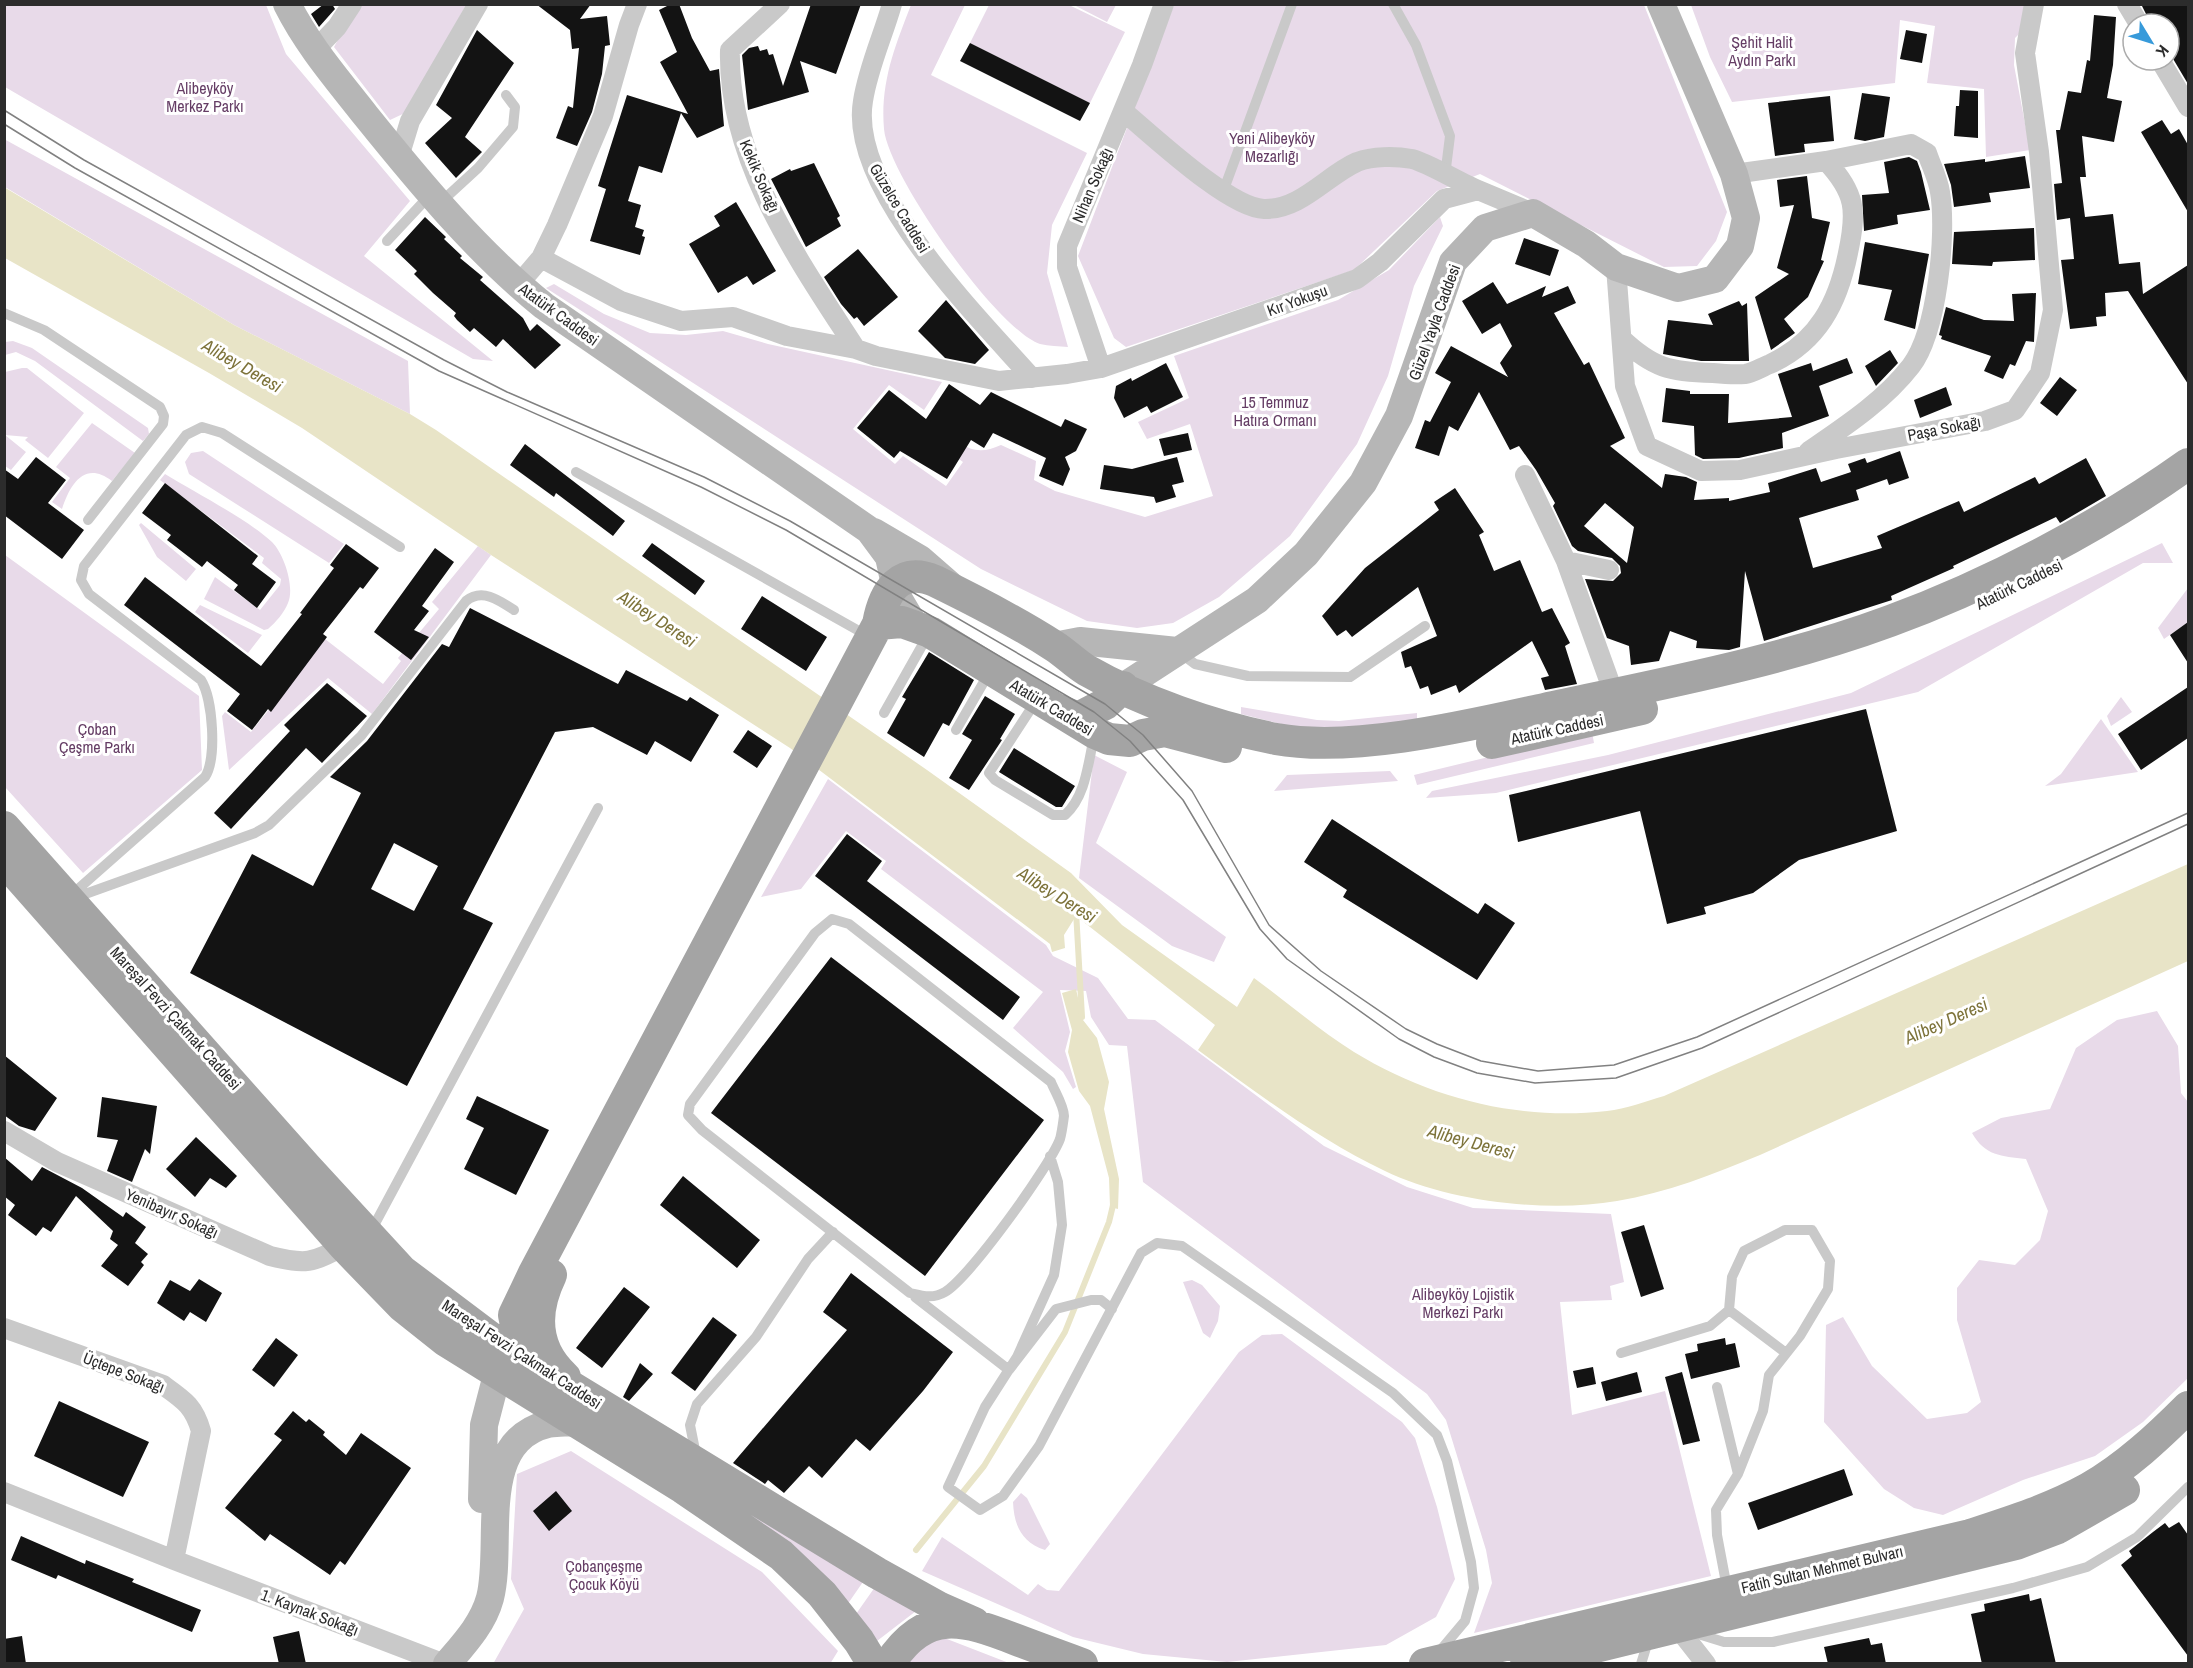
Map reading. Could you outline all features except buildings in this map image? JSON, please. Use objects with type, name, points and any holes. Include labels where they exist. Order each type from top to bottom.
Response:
[{"type":"main road","name":"Atatürk Caddesi","points":[[287,4],[314,51],[399,156],[435,199],[518,285],[544,306],[869,530],[920,559],[957,591]]},
{"type":"main road","points":[[1533,213],[1586,244],[1616,267],[1678,288],[1715,279],[1740,246],[1746,218],[1734,174],[1661,4]]},
{"type":"main road","name":"Güzel Yayla Caddesi","points":[[1123,687],[1257,600],[1306,554],[1363,483],[1399,416],[1453,262],[1485,228],[1533,213]]},
{"type":"main road","name":"Atatürk Caddesi","points":[[896,585],[905,577],[922,575],[957,591],[1054,646],[1089,671],[1123,687],[1228,727],[1277,739],[1328,743],[1464,726],[1614,694],[1788,654],[1893,621],[1954,594],[2079,532],[2188,464]]},
{"type":"main road","name":"Atatürk Caddesi","points":[[875,631],[902,622],[922,629],[1095,734],[1109,739],[1130,741],[1143,735],[1165,731],[1261,757],[1313,762],[1395,756],[1477,746],[1586,723],[1830,664],[1913,635],[2070,559],[2188,487]]},
{"type":"main road","name":"Atatürk Caddesi","points":[[869,530],[889,557],[898,598],[922,629]]},
{"type":"main road","points":[[446,1664],[475,1607],[484,1425],[489,1398],[516,1325],[514,1315],[632,1083],[659,1041],[875,631],[882,605],[896,585]]},
{"type":"main road","points":[[1054,646],[1080,641],[1177,651]]},
{"type":"main road","points":[[1044,702],[1078,718],[1105,704],[1123,687]]},
{"type":"main road","name":"Mareşal Fevzi Çakmak Caddesi","points":[[4,826],[69,897],[422,1323],[460,1350],[502,1359],[581,1392],[897,1584],[974,1623],[1050,1657]]},
{"type":"main road","name":"Mareşal Fevzi Çakmak Caddesi","points":[[4,860],[356,1241],[402,1271],[455,1312],[502,1359],[576,1422],[683,1488],[781,1555],[822,1594],[860,1641],[873,1664]]},
{"type":"main road","points":[[581,1392],[556,1369],[547,1356],[537,1329],[537,1314],[546,1286],[636,1110],[654,1068],[659,1041]]},
{"type":"main road","points":[[455,1312],[470,1313],[492,1306],[534,1273]]},
{"type":"main road","name":"Fatih Sultan Mehmet Bulvarı","points":[[1428,1663],[1970,1535],[2044,1510],[2090,1487],[2128,1461],[2188,1407]]},
{"type":"main road","points":[[446,1664],[479,1623],[490,1595],[498,1485],[507,1452],[517,1440],[532,1430],[549,1424],[576,1422]]},
{"type":"main road","name":"Fatih Sultan Mehmet Bulvarı","points":[[1526,1664],[1975,1556],[2026,1540],[2058,1528],[2100,1506],[2140,1479],[2188,1436]]},
{"type":"main road","points":[[889,1664],[915,1633],[934,1625],[974,1623]]},
{"type":"main road","points":[[1050,1657],[1082,1664]]},
{"type":"street","points":[[314,51],[337,27],[352,4]]},
{"type":"street","points":[[399,156],[410,121],[478,4]]},
{"type":"street","points":[[518,285],[541,258],[603,116],[629,25],[638,4]]},
{"type":"street","name":"Kekik Sokağı","points":[[780,4],[730,50],[729,77],[742,134],[757,177],[799,261],[856,349]]},
{"type":"street","name":"Güzelce Caddesi","points":[[892,4],[863,101],[863,128],[869,156],[895,206],[955,294],[1032,378]]},
{"type":"street","name":"Nihan Sokağı","points":[[1101,368],[1067,267],[1067,246],[1164,4]]},
{"type":"street","name":"Paşa Sokağı","points":[[1616,267],[1625,386],[1647,446],[1701,471],[1740,470],[1985,421],[2015,410],[2040,373],[2053,310],[2039,152],[2025,53],[2034,4]]},
{"type":"street","points":[[2167,72],[2188,106]]},
{"type":"street","points":[[1123,111],[1223,192],[1243,204],[1265,209],[1294,202],[1358,162],[1385,157],[1414,160],[1445,176],[1533,213]]},
{"type":"street","points":[[1734,174],[1826,161],[1911,144],[1927,153],[1940,190],[1943,235],[1930,320],[1912,365],[1888,390],[1846,426],[1800,457]]},
{"type":"street","points":[[1622,339],[1644,359],[1679,372],[1746,374],[1791,354],[1821,325],[1842,285],[1852,233],[1852,197],[1841,177],[1826,161]]},
{"type":"street","name":"Kır Yokuşu","points":[[541,258],[621,301],[681,321],[733,317],[787,336],[988,379],[1032,378],[1101,368],[1357,279],[1380,262],[1444,199],[1478,190]]},
{"type":"street","points":[[1525,475],[1566,561],[1614,694]]},
{"type":"street","points":[[1566,561],[1609,570]]},
{"type":"street","name":"Yenibayır Sokağı","points":[[4,1131],[57,1162],[270,1256],[298,1263],[314,1261],[356,1241]]},
{"type":"street","name":"Üçtepe Sokağı","points":[[4,1328],[163,1385],[196,1413],[201,1431],[174,1560]]},
{"type":"street","name":"1. Kaynak Sokağı","points":[[4,1492],[446,1664]]},
{"type":"street","points":[[1664,1630],[1706,1664]]},
{"type":"lane","points":[[1223,192],[1292,4]]},
{"type":"lane","points":[[1393,4],[1416,45],[1450,136],[1445,176]]},
{"type":"lane","points":[[387,241],[435,199],[478,168],[513,127],[515,107],[506,95]]},
{"type":"lane","points":[[4,313],[44,330],[160,407],[163,412],[163,424],[88,520]]},
{"type":"lane","points":[[69,897],[205,777],[210,769],[212,753],[208,698],[201,680],[89,594],[81,580],[84,566],[186,435],[202,427],[222,433],[400,547]]},
{"type":"lane","points":[[576,472],[875,631]]},
{"type":"lane","points":[[69,897],[99,889],[255,833],[269,825],[362,736],[465,601],[477,594],[487,596],[514,610]]},
{"type":"lane","points":[[1177,651],[1195,664],[1248,676],[1350,677],[1425,626]]},
{"type":"lane","points":[[884,713],[922,629]]},
{"type":"lane","points":[[956,730],[991,670]]},
{"type":"lane","points":[[1044,702],[995,761],[989,773],[995,780],[1053,815],[1065,815],[1072,809],[1084,784],[1095,734]]},
{"type":"lane","points":[[356,1241],[598,808]]},
{"type":"lane","points":[[910,1293],[929,1298],[945,1292],[958,1282],[1006,1222],[1050,1156],[1059,1139],[1064,1113],[1051,1083],[849,924],[832,919],[808,942],[690,1104],[688,1115],[702,1130],[833,1232],[910,1293],[1009,1370]]},
{"type":"lane","points":[[1009,1370],[1054,1275],[1062,1224],[1058,1182],[1050,1156]]},
{"type":"lane","points":[[1621,1353],[1710,1326],[1729,1310],[1732,1278],[1744,1251],[1785,1230],[1812,1230],[1830,1261],[1828,1289],[1769,1375],[1763,1411],[1738,1474],[1716,1510],[1717,1535],[1727,1591]]},
{"type":"lane","points":[[697,1462],[690,1425],[697,1404],[756,1337],[808,1259],[833,1232]]},
{"type":"lane","points":[[1112,1309],[1101,1300],[1090,1299],[1056,1309],[1009,1370],[985,1407],[948,1487],[980,1510],[1003,1496],[1039,1446],[1112,1309],[1141,1252],[1157,1243],[1182,1246],[1393,1393],[1437,1436],[1447,1461],[1471,1562],[1474,1588],[1465,1621],[1428,1663]]},
{"type":"lane","points":[[1729,1310],[1786,1353]]},
{"type":"lane","points":[[1716,1387],[1738,1474]]},
{"type":"lane","points":[[1641,1664],[1664,1630],[1724,1642],[1773,1642],[2013,1588],[2087,1567],[2137,1537],[2188,1487]]},
{"type":"green space","name":"Alibeyköy Merkez Parkı","points":[[5,4],[266,5],[286,54],[410,201],[364,256],[493,361],[473,359],[5,87]]},
{"type":"green space","points":[[1074,4],[1116,5],[1107,22]]},
{"type":"green space","points":[[357,5],[466,5],[407,112],[390,120],[334,47]]},
{"type":"green space","points":[[911,5],[965,5],[931,75],[1087,153],[1052,225],[1047,273],[1068,347],[1040,344],[1021,333],[998,311],[947,249],[904,180],[890,151],[884,129],[884,96],[894,50]]},
{"type":"green space","points":[[989,5],[1069,5],[1125,32],[1090,103],[970,43]]},
{"type":"green space","name":"Yeni Alibeyköy Mezarlığı","points":[[1174,5],[1644,5],[1727,212],[1716,241],[1697,266],[1664,267],[1480,174],[1437,191],[1354,270],[1126,347],[1114,338],[1078,256]]},
{"type":"green space","name":"Şehit Halit Aydın Parkı","points":[[1691,5],[2024,5],[2022,31],[2015,38],[2014,65],[2030,150],[1986,157],[1984,89],[1927,83],[1935,26],[1900,20],[1895,83],[1732,102],[1710,57]]},
{"type":"green space","points":[[4,139],[408,361],[410,414],[234,325],[5,187]]},
{"type":"green space","name":"15 Temmuz Hatıra Ormanı","points":[[1440,217],[1443,226],[1414,286],[1388,376],[1357,444],[1290,536],[1219,597],[1173,623],[1137,628],[1087,621],[981,569],[546,288],[554,284],[604,314],[650,333],[686,335],[723,331],[768,344],[942,382],[924,410],[889,385],[853,429],[895,464],[903,456],[946,486],[963,462],[934,441],[938,431],[975,450],[991,449],[1001,445],[1036,461],[1034,480],[1055,491],[1145,517],[1213,496],[1190,424],[1147,439],[1138,422],[1189,398],[1174,356],[1338,300],[1389,270]]},
{"type":"green space","points":[[13,341],[32,348],[148,428],[149,434],[143,441],[35,361],[16,352],[5,355],[5,342]]},
{"type":"green space","points":[[27,368],[84,413],[48,458],[25,440],[28,437],[5,435],[5,372]]},
{"type":"green space","points":[[92,423],[135,453],[112,481],[94,473],[80,478],[69,491],[62,509],[52,502],[70,478],[56,467]]},
{"type":"green space","points":[[5,435],[26,452],[11,470],[5,466]]},
{"type":"green space","points":[[203,451],[344,544],[329,563],[189,474],[185,462],[191,453]]},
{"type":"green space","points":[[165,474],[249,524],[272,542],[281,554],[289,580],[290,596],[282,614],[268,629],[264,630],[204,599],[215,577],[260,610],[280,585],[281,579],[262,563],[264,558],[160,480]]},
{"type":"green space","points":[[141,523],[196,569],[186,581],[157,557],[139,525]]},
{"type":"green space","points":[[2162,543],[2173,563],[2143,563],[1918,692],[1496,793],[1426,798],[1432,791],[1608,755],[1851,693]]},
{"type":"green space","points":[[478,546],[491,555],[372,714],[328,678],[229,770],[222,716],[225,712],[251,732],[325,639],[383,684],[401,661],[398,658],[439,609],[432,602]]},
{"type":"green space","name":"Çoban Çeşme Parkı","points":[[5,555],[199,696],[202,770],[83,873],[5,787]]},
{"type":"green space","points":[[2188,588],[2188,622],[2164,639],[2158,628]]},
{"type":"green space","points":[[200,605],[262,635],[248,653],[195,612]]},
{"type":"green space","points":[[2121,697],[2132,712],[2111,726],[2107,716]]},
{"type":"green space","points":[[1241,707],[1317,720],[1339,721],[1417,713],[1417,721],[1314,732],[1241,714]]},
{"type":"green space","points":[[2101,719],[2138,772],[2045,786],[2061,774]]},
{"type":"green space","points":[[1592,732],[1594,743],[1417,785],[1414,775]]},
{"type":"green space","points":[[1094,755],[1127,772],[1096,843],[1226,937],[1214,962],[1172,946],[1079,878]]},
{"type":"green space","points":[[1390,771],[1398,781],[1274,791],[1287,775]]},
{"type":"green space","name":"Alibeyköy Lojistik Merkezi Parkı","points":[[828,779],[1046,945],[1053,956],[1098,978],[1128,1019],[1155,1020],[1324,1146],[1407,1187],[1473,1208],[1611,1214],[1624,1282],[1610,1286],[1612,1300],[1560,1302],[1572,1415],[1665,1391],[1711,1576],[1474,1633],[1492,1583],[1486,1550],[1446,1420],[1427,1394],[1143,1182],[1127,1046],[1109,1045],[1091,1017],[1086,991],[1060,990],[1070,1032],[1065,1051],[1076,1087],[1073,1089],[1063,1072],[1013,1028],[1043,992],[881,869],[886,861],[846,831],[801,889],[761,897]]},
{"type":"green space","points":[[2157,1011],[2178,1046],[2181,1093],[2188,1102],[2188,1378],[2143,1422],[2095,1456],[2023,1480],[1943,1515],[1914,1508],[1884,1489],[1824,1422],[1826,1325],[1843,1317],[1872,1366],[1927,1419],[1967,1413],[1981,1402],[1957,1320],[1957,1288],[1979,1260],[2015,1265],[2040,1240],[2048,1211],[2026,1159],[2001,1156],[1988,1151],[1972,1133],[2001,1118],[2050,1109],[2076,1048],[2117,1020]]},
{"type":"green space","points":[[1192,1280],[1202,1285],[1220,1306],[1218,1321],[1210,1338],[1203,1333],[1183,1282]]},
{"type":"green space","points":[[1282,1334],[1402,1422],[1415,1438],[1437,1507],[1455,1579],[1436,1617],[1386,1645],[1227,1662],[1143,1654],[1073,1637],[922,1571],[942,1537],[1028,1595],[1038,1584],[1047,1590],[1059,1591],[1239,1352],[1262,1335]]},
{"type":"green space","points":[[630,1440],[865,1579],[847,1605]]},
{"type":"green space","name":"Çobançeşme Çocuk Köyü","points":[[571,1451],[762,1572],[838,1651],[830,1664],[493,1664],[524,1609],[511,1579],[517,1474]]},
{"type":"green space","points":[[1021,1493],[1027,1498],[1050,1544],[1045,1550],[1030,1542],[1020,1532],[1017,1525],[1013,1502]]},
{"type":"green space","points":[[875,1587],[916,1611],[877,1641],[856,1614]]},
{"type":"green space","points":[[937,1639],[947,1639],[1009,1663],[907,1664],[917,1650]]},
{"type":"water","name":"Alibey Deresi","points":[[4,187],[234,325],[410,414],[436,430],[927,770],[1071,873],[1122,925],[1237,1007],[1254,978],[1354,1052],[1413,1082],[1444,1094],[1475,1103],[1540,1112],[1574,1113],[1629,1107],[1664,1096],[2188,864],[2188,961],[1760,1155],[1672,1188],[1617,1201],[1561,1206],[1499,1202],[1468,1197],[1411,1182],[1336,1145],[1266,1099],[1198,1050],[1215,1025],[1076,916],[1064,935],[1065,948],[1052,952],[1050,944],[790,748],[491,555],[302,428],[5,258]]},
{"type":"water","points":[[1076,989],[1083,1020],[1097,1038],[1109,1082],[1104,1109],[1119,1179],[1118,1209],[1110,1207],[1109,1178],[1090,1106],[1079,1091],[1068,1052],[1072,1030],[1062,993]]},
{"type":"waterway","name":"Alibey Deresi","points":[[1076,911],[1082,1017]]},
{"type":"waterway","points":[[916,1550],[984,1466],[1065,1332],[1109,1222],[1114,1201]]},
{"type":"tram line","points":[[4,110],[84,160],[444,360],[507,392],[704,477],[790,521],[1105,704],[1143,735],[1192,791],[1269,925],[1321,971],[1406,1029],[1481,1061],[1538,1071],[1614,1065],[1697,1037],[2188,813]]},
{"type":"tram line","points":[[4,124],[75,168],[439,371],[701,487],[786,530],[1094,712],[1130,741],[1183,800],[1260,929],[1287,959],[1399,1039],[1434,1057],[1477,1073],[1535,1083],[1616,1078],[1702,1048],[2188,824]]}]
